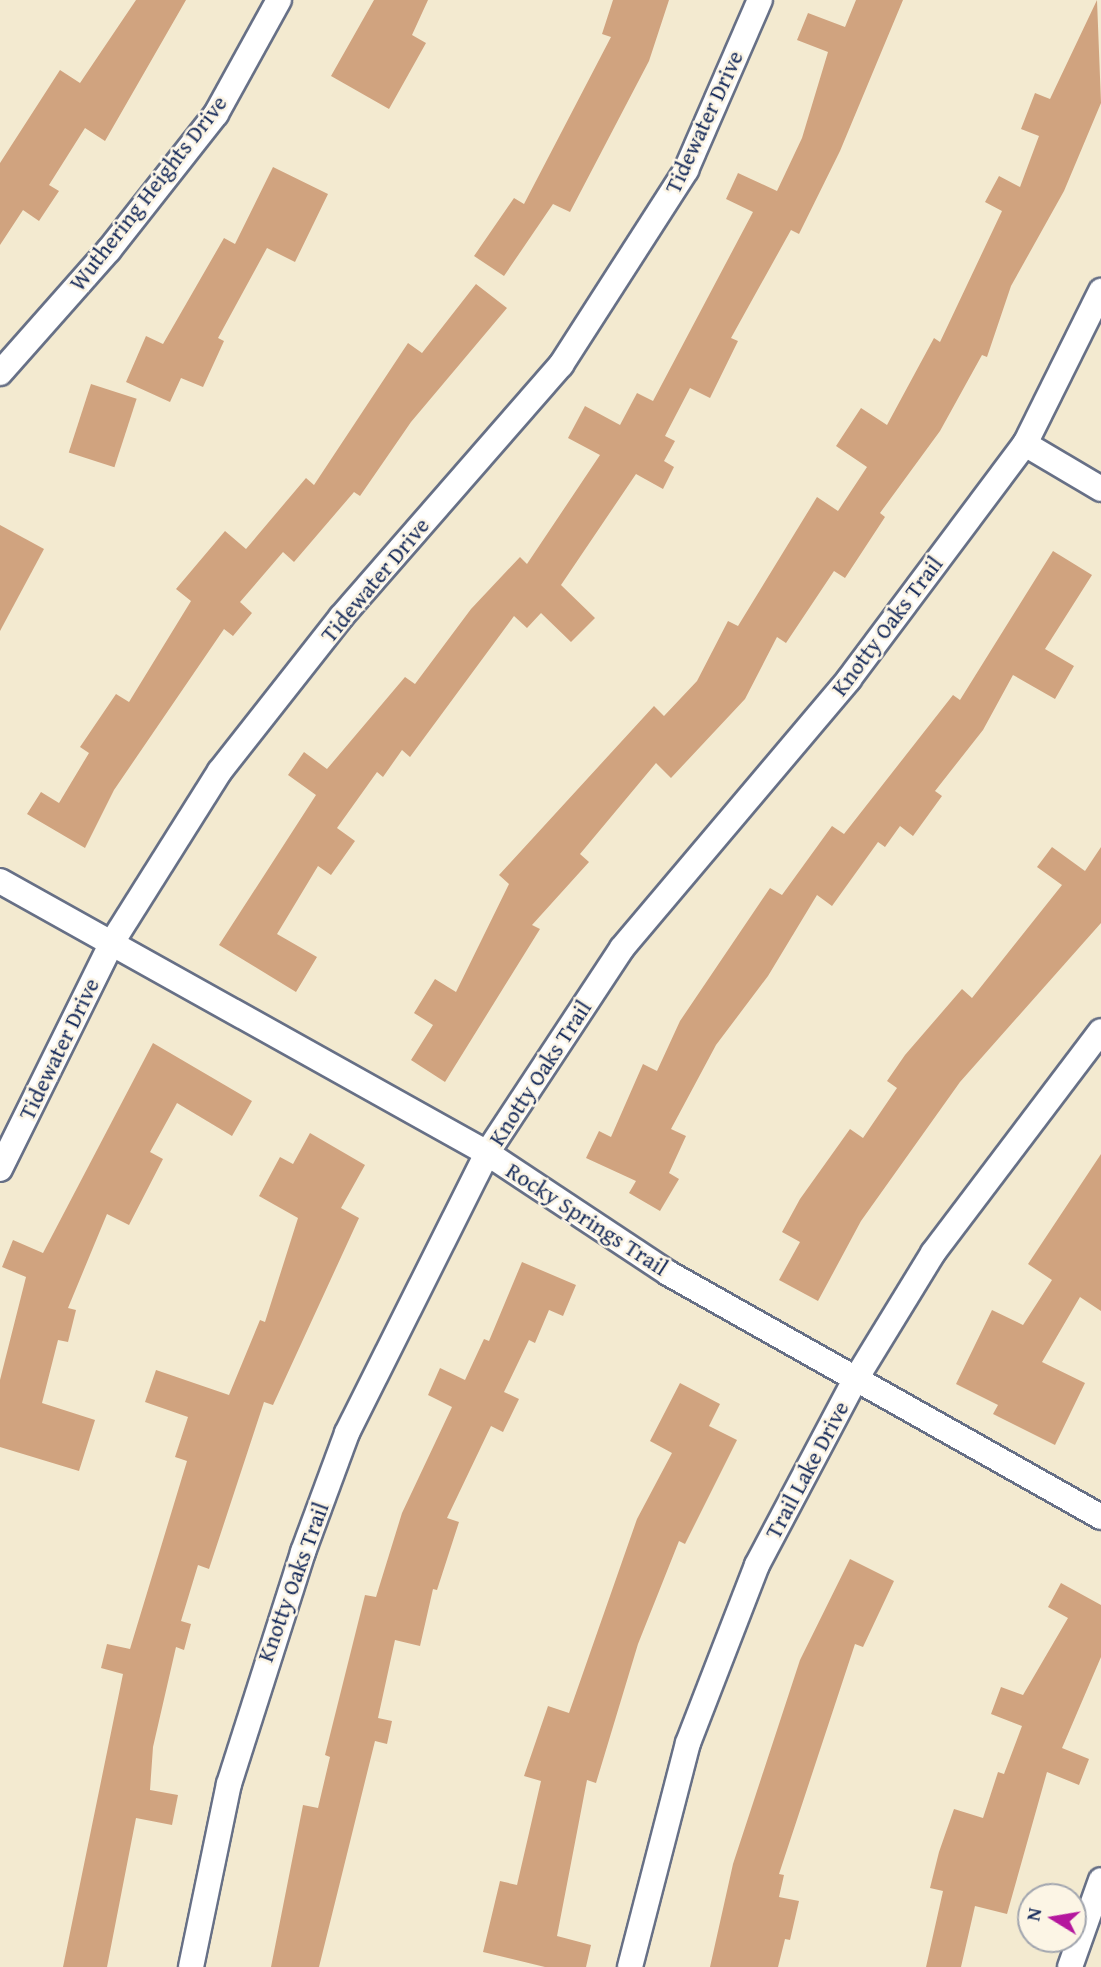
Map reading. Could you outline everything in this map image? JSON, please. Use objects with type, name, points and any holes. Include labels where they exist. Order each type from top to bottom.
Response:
[{"type":"street","name":"Wuthering Heights Drive","points":[[0,373],[109,250],[216,114],[279,0]]},
{"type":"street","name":"Tidewater Drive","points":[[0,1169],[111,944],[220,771],[341,617],[561,365],[686,170],[760,0]]},
{"type":"street","name":"Knotty Oaks Trail","points":[[191,1967],[229,1784],[307,1540],[347,1433],[487,1153],[622,948],[849,679],[1025,444],[1101,291]]},
{"type":"street","points":[[1025,444],[1101,489]]},
{"type":"street","name":"Rocky Springs Trail","points":[[0,881],[487,1153],[668,1273],[854,1382],[1101,1517]]},
{"type":"street","name":"Trail Lake Drive","points":[[630,1967],[688,1743],[757,1565],[854,1382],[933,1253],[1101,1031]]},
{"type":"street","points":[[1070,1967],[1101,1880]]},
{"type":"building","points":[[136,0],[186,0],[105,141],[85,128],[49,185],[59,191],[39,221],[23,210],[0,245],[0,163],[60,70],[80,83]]},
{"type":"building","points":[[374,0],[428,0],[412,35],[426,43],[389,109],[331,76]]},
{"type":"building","points":[[613,0],[669,0],[649,61],[570,212],[553,204],[504,276],[474,256],[514,198],[524,204],[611,37],[602,34]]},
{"type":"building","points":[[856,0],[903,0],[840,151],[799,234],[791,230],[731,338],[738,341],[710,398],[690,388],[665,436],[675,441],[664,461],[674,467],[663,489],[636,474],[561,585],[595,618],[571,642],[541,613],[527,628],[514,616],[410,757],[402,750],[383,777],[377,772],[337,828],[355,841],[331,875],[318,866],[277,934],[317,957],[296,992],[219,945],[316,795],[288,775],[304,752],[327,769],[405,677],[415,684],[471,609],[520,557],[527,564],[600,455],[568,438],[585,406],[620,425],[637,393],[653,401],[753,212],[726,199],[738,173],[777,191],[802,138],[828,52],[797,40],[808,13],[845,27]]},
{"type":"building","points":[[1097,0],[1101,103],[1064,191],[1011,286],[987,357],[982,355],[940,431],[880,513],[885,517],[845,578],[834,571],[786,643],[777,637],[745,699],[671,778],[656,763],[580,854],[589,862],[532,925],[540,929],[445,1082],[411,1060],[433,1025],[414,1013],[435,979],[456,992],[509,884],[499,875],[654,706],[664,716],[697,681],[728,621],[738,626],[817,497],[838,511],[867,467],[836,446],[861,408],[887,425],[934,338],[940,342],[1002,211],[985,202],[999,176],[1020,187],[1039,136],[1021,129],[1035,93],[1050,99]]},
{"type":"building","points":[[273,167],[328,194],[295,262],[267,248],[218,338],[224,341],[203,387],[181,378],[170,402],[126,382],[146,336],[163,344],[224,238],[235,244]]},
{"type":"building","points":[[476,284],[507,308],[411,422],[360,496],[354,492],[294,562],[283,552],[240,602],[252,613],[233,636],[224,629],[114,790],[85,848],[27,814],[41,792],[59,803],[89,753],[80,747],[116,694],[129,702],[191,601],[176,589],[225,531],[246,549],[306,478],[314,485],[408,343],[422,353]]},
{"type":"building","points":[[91,384],[137,399],[114,467],[69,452]]},
{"type":"building","points":[[0,525],[44,549],[0,631]]},
{"type":"building","points":[[1053,551],[1092,575],[1045,649],[1074,666],[1055,699],[1013,675],[983,730],[935,791],[942,796],[913,836],[900,826],[885,847],[878,842],[832,906],[817,895],[768,976],[716,1045],[671,1129],[686,1136],[669,1173],[679,1179],[660,1211],[629,1193],[636,1181],[586,1158],[599,1131],[611,1137],[643,1064],[657,1071],[680,1021],[770,888],[782,895],[832,826],[844,834],[953,695],[960,700]]},
{"type":"building","points":[[1052,847],[1085,871],[1101,847],[1101,923],[960,1082],[861,1221],[818,1301],[779,1280],[800,1242],[782,1232],[800,1199],[850,1129],[863,1138],[897,1088],[887,1081],[905,1055],[962,989],[972,998],[1062,885],[1037,867]]},
{"type":"building","points":[[153,1043],[252,1101],[232,1136],[177,1103],[150,1152],[163,1159],[129,1225],[107,1214],[68,1308],[76,1310],[68,1342],[58,1340],[42,1403],[95,1420],[79,1471],[0,1447],[0,1380],[26,1277],[2,1267],[13,1240],[43,1253]]},
{"type":"building","points":[[310,1133],[365,1165],[341,1208],[359,1218],[273,1405],[264,1402],[209,1569],[198,1565],[181,1621],[191,1624],[184,1650],[176,1647],[153,1747],[150,1790],[178,1795],[172,1825],[136,1818],[107,1967],[63,1967],[123,1674],[101,1668],[107,1644],[130,1649],[187,1461],[175,1457],[188,1417],[145,1402],[156,1370],[229,1395],[260,1320],[265,1322],[298,1218],[259,1196],[280,1157],[293,1164]]},
{"type":"building","points":[[1101,1154],[1101,1311],[1080,1297],[1042,1362],[1085,1383],[1055,1445],[993,1414],[998,1405],[956,1384],[992,1310],[1023,1325],[1052,1280],[1028,1264]]},
{"type":"building","points":[[522,1262],[576,1285],[563,1316],[549,1310],[535,1343],[529,1340],[504,1392],[519,1399],[503,1432],[491,1426],[447,1518],[459,1522],[437,1590],[433,1589],[420,1646],[395,1640],[378,1718],[392,1721],[387,1744],[375,1741],[319,1967],[271,1967],[303,1805],[318,1808],[330,1757],[325,1755],[365,1595],[376,1597],[402,1513],[452,1407],[428,1395],[440,1368],[465,1380],[484,1339],[489,1341]]},
{"type":"building","points":[[680,1383],[720,1404],[709,1426],[737,1440],[685,1544],[679,1541],[638,1644],[596,1783],[587,1780],[557,1936],[591,1945],[586,1967],[545,1967],[483,1952],[500,1881],[517,1885],[541,1781],[524,1776],[548,1706],[569,1713],[637,1519],[672,1453],[650,1441]]},
{"type":"building","points":[[850,1559],[894,1581],[863,1647],[855,1644],[779,1874],[784,1875],[779,1897],[799,1901],[790,1940],[785,1939],[778,1967],[710,1967],[733,1864],[800,1660]]},
{"type":"building","points":[[1061,1583],[1101,1605],[1101,1657],[1062,1748],[1089,1759],[1079,1785],[1047,1772],[1007,1914],[975,1906],[961,1967],[926,1967],[943,1891],[930,1888],[954,1809],[983,1818],[998,1772],[1004,1774],[1022,1726],[991,1714],[1001,1687],[1023,1695],[1068,1618],[1048,1607]]}]
